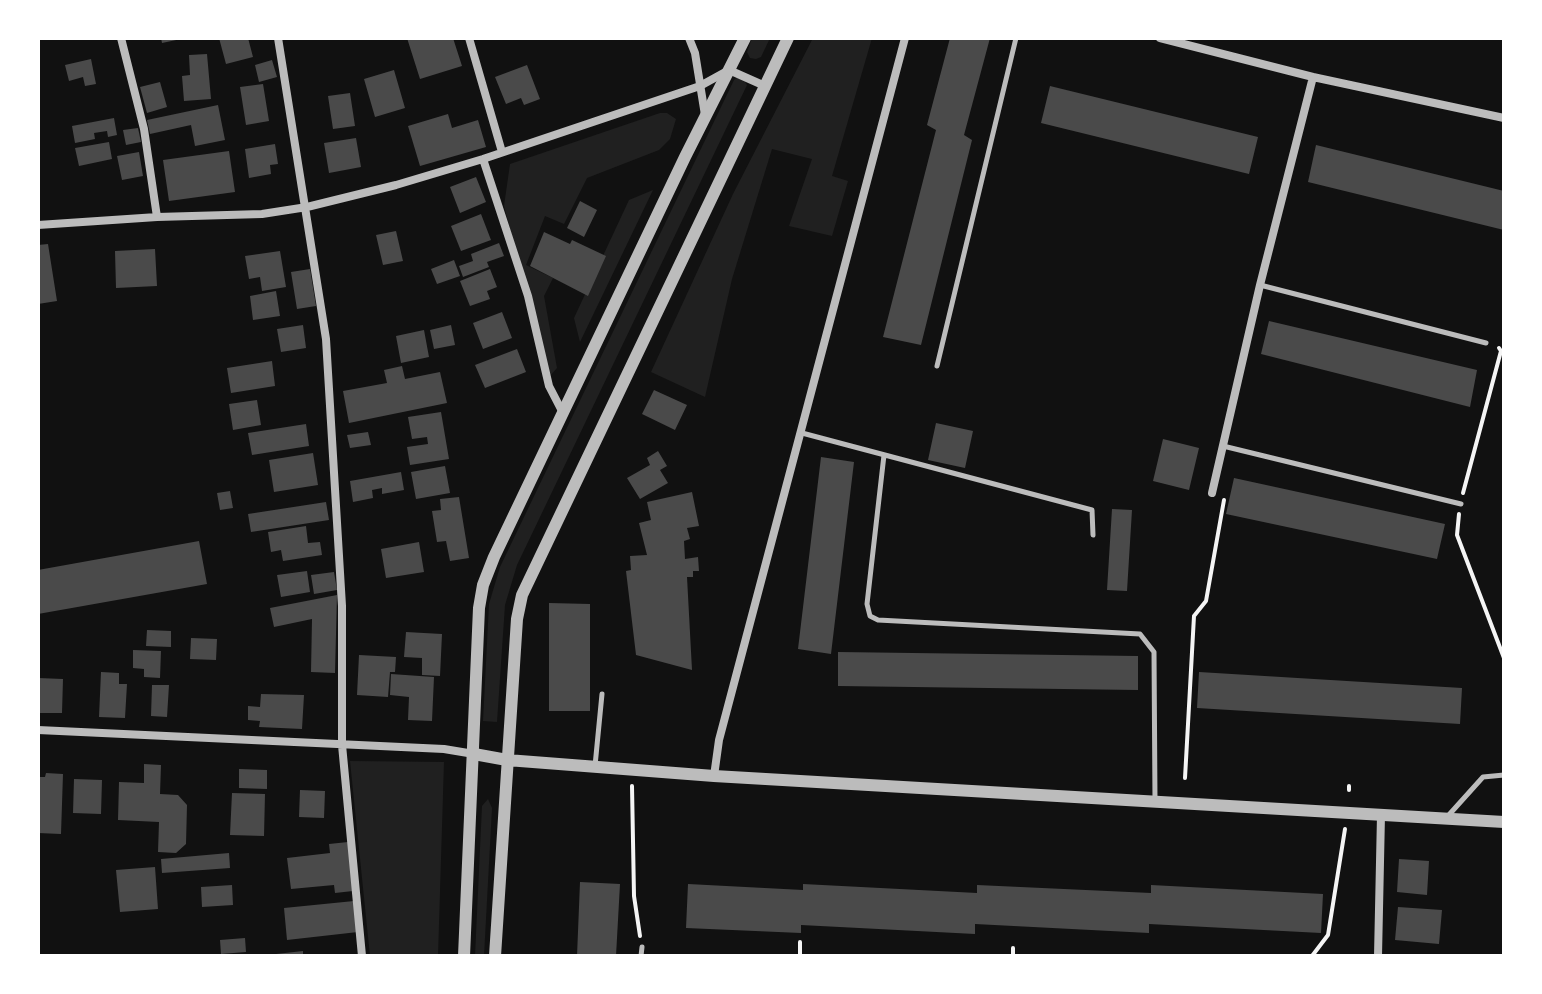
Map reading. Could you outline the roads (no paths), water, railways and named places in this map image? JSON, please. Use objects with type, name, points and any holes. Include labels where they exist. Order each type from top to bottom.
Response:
[{"type":"street","points":[[121,38],[144,129],[157,217]]},
{"type":"street","points":[[278,38],[326,339],[342,606],[342,745],[362,956]]},
{"type":"street","points":[[469,38],[502,152]]},
{"type":"street","points":[[689,38],[695,53],[705,116]]},
{"type":"street","points":[[464,956],[479,608],[483,585],[745,38]]},
{"type":"street","points":[[495,956],[517,619],[522,595],[788,38]]},
{"type":"street","points":[[714,776],[719,740],[905,38]]},
{"type":"street","points":[[1160,38],[1313,77],[1504,118]]},
{"type":"street","points":[[38,225],[262,214],[307,207],[483,159],[700,86],[729,70]]},
{"type":"street","points":[[729,70],[765,86]]},
{"type":"street","points":[[1212,493],[1260,285],[1313,77]]},
{"type":"street","points":[[483,159],[528,296],[549,386],[563,413]]},
{"type":"street","points":[[38,730],[444,749],[507,760],[714,776],[1504,822]]},
{"type":"street","points":[[1378,956],[1381,815]]},
{"type":"lane","points":[[937,366],[1016,38]]},
{"type":"lane","points":[[1260,285],[1486,343]]},
{"type":"lane","points":[[802,433],[1092,510],[1093,535]]},
{"type":"lane","points":[[1223,446],[1461,504]]},
{"type":"lane","points":[[884,455],[867,604],[870,616],[878,620],[1140,634],[1154,652],[1155,802]]},
{"type":"lane","points":[[595,767],[602,694]]},
{"type":"lane","points":[[1447,817],[1483,777],[1504,775]]},
{"type":"lane","points":[[641,956],[642,947]]}]
